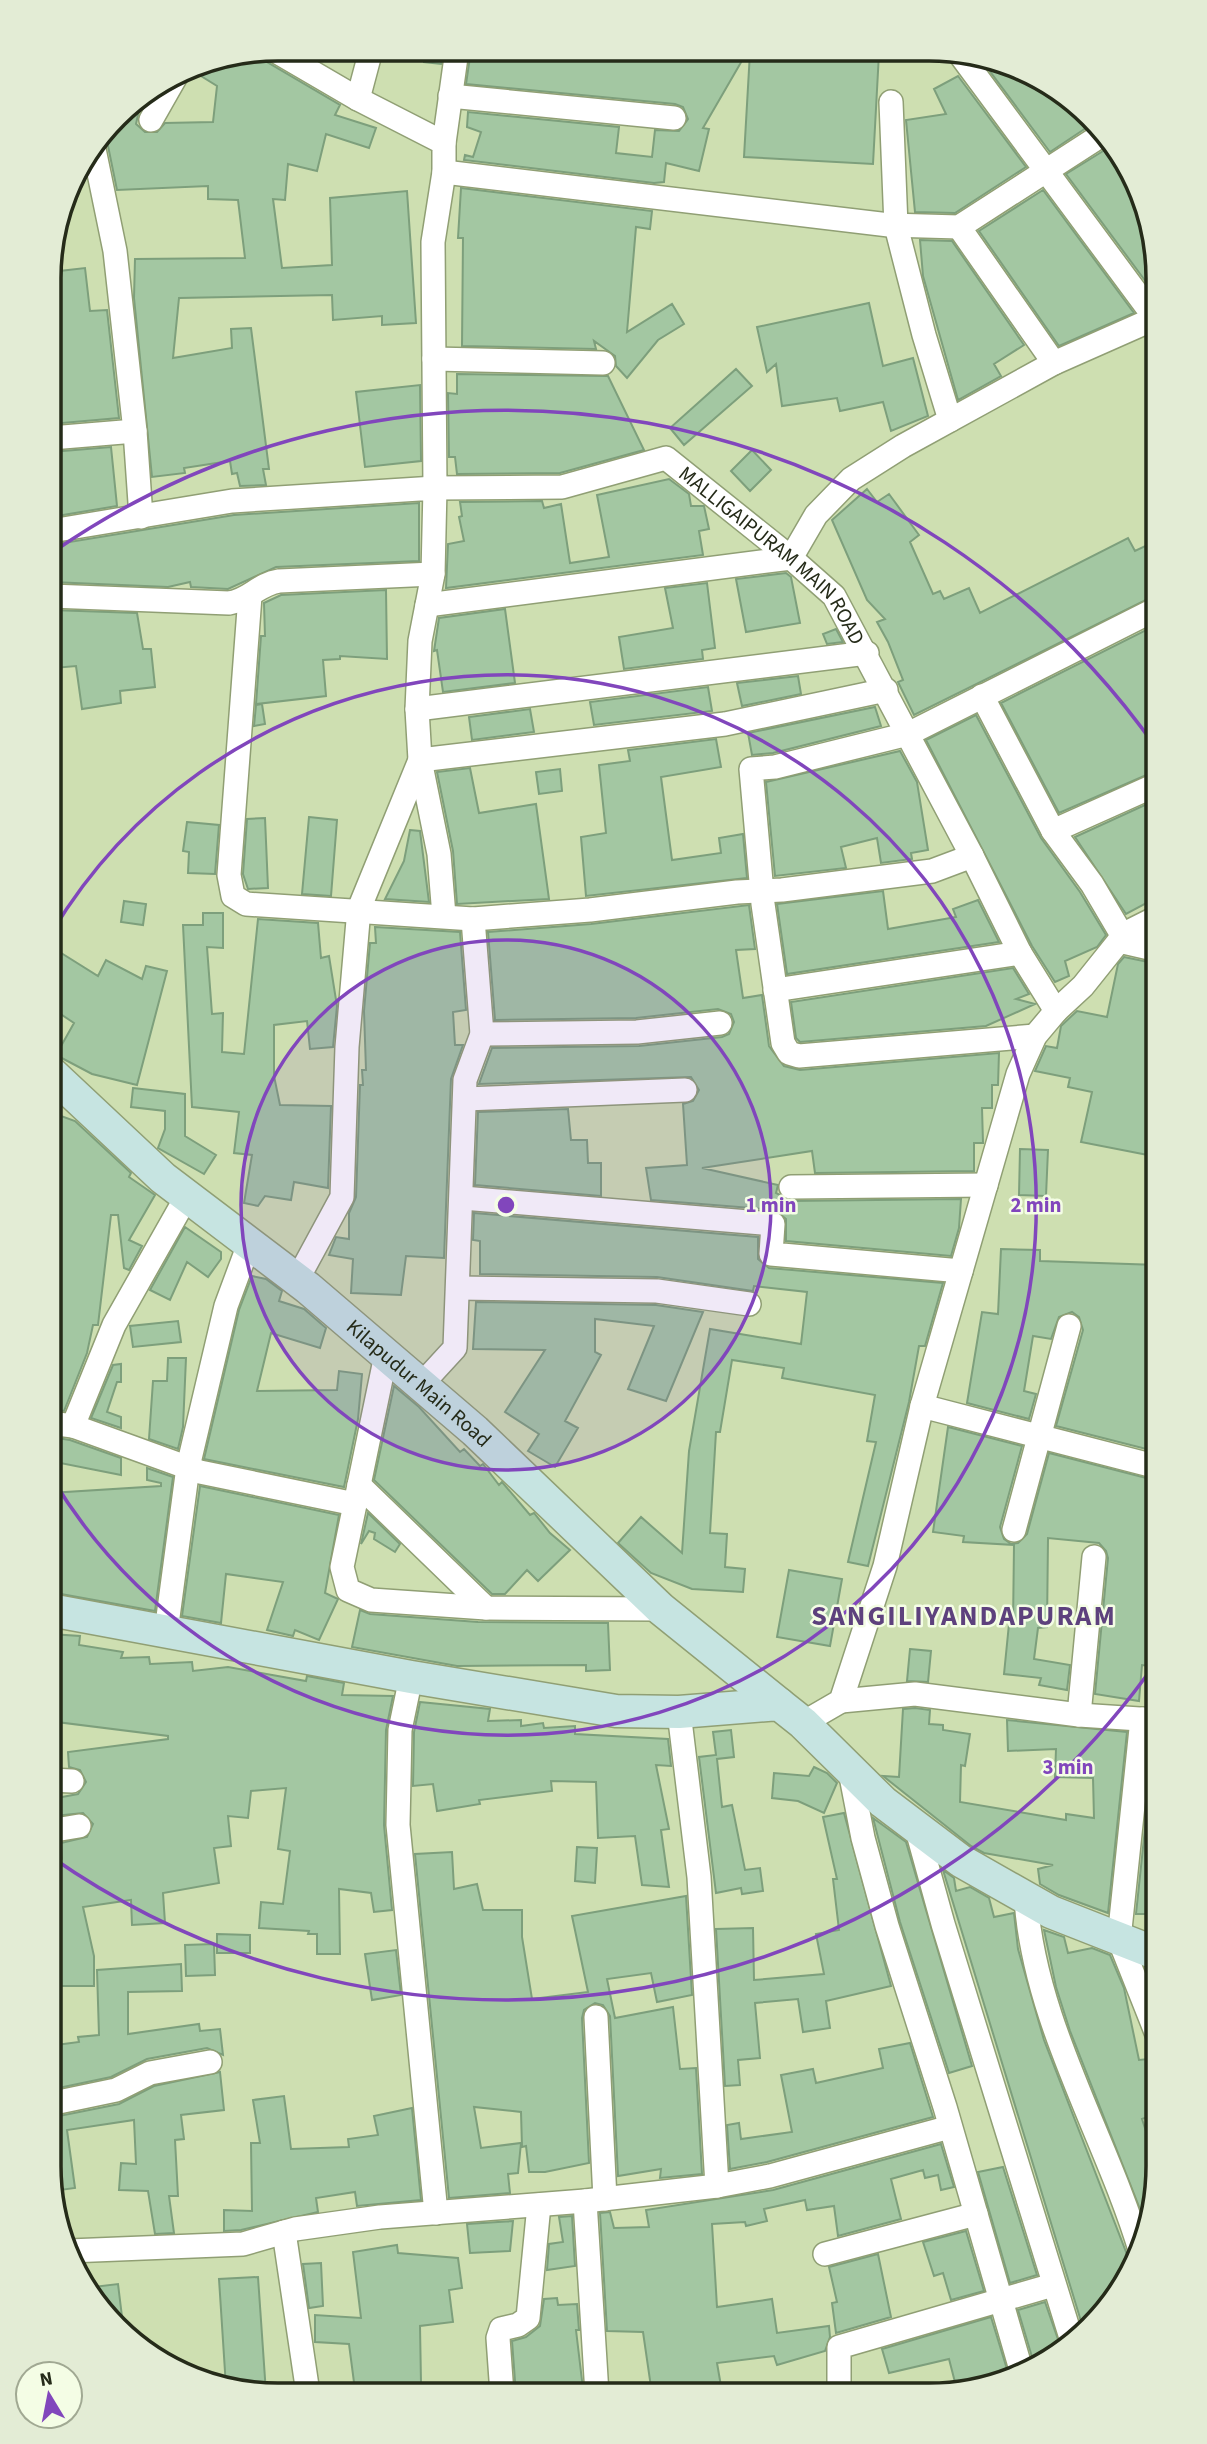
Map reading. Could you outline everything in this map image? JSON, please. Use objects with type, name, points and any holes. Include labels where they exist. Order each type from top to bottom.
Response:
[{"type":"main road","name":"Kilapudur Main Road","points":[[62,1090],[187,1196],[297,1280],[421,1385],[475,1432],[661,1609],[791,1713],[850,1772],[917,1830],[961,1861],[1026,1900],[1145,1949]]},
{"type":"main road","points":[[61,1612],[411,1678],[616,1711],[791,1713]]},
{"type":"street","points":[[294,62],[358,99],[444,143]]},
{"type":"street","points":[[358,99],[368,62]]},
{"type":"street","points":[[444,916],[439,855],[420,760],[416,709],[420,641],[433,573],[433,242],[444,172],[444,143],[455,62]]},
{"type":"street","points":[[967,64],[1044,173],[1146,304]]},
{"type":"street","points":[[151,120],[167,92]]},
{"type":"street","points":[[450,96],[674,118]]},
{"type":"street","points":[[891,102],[896,226],[924,335],[950,420]]},
{"type":"street","points":[[444,172],[896,226],[959,227],[1095,139]]},
{"type":"street","points":[[96,161],[115,251],[135,431],[141,517]]},
{"type":"street","points":[[959,227],[1054,363]]},
{"type":"street","points":[[427,606],[792,558],[816,514],[851,479],[950,420],[1054,363],[1146,322]]},
{"type":"street","points":[[434,359],[603,363]]},
{"type":"street","points":[[62,437],[135,431]]},
{"type":"street","name":"MALLIGAIPURAM MAIN ROAD","points":[[435,488],[562,488],[667,458],[792,558],[834,596],[867,653],[1020,953],[1056,1011]]},
{"type":"street","points":[[62,529],[232,501],[435,488]]},
{"type":"street","points":[[62,596],[229,603],[250,596],[265,583],[433,573]]},
{"type":"street","points":[[250,596],[229,886],[233,896],[246,904],[359,909],[473,919],[762,891],[932,871],[972,856]]},
{"type":"street","points":[[1035,1037],[799,1056],[789,1053],[783,1043],[775,990],[762,891],[751,769],[775,767],[908,734],[1146,614]]},
{"type":"street","points":[[416,709],[867,653]]},
{"type":"street","points":[[420,760],[725,724],[886,690]]},
{"type":"street","points":[[982,696],[1054,831],[1093,884],[1121,938],[1146,946]]},
{"type":"street","points":[[297,1280],[342,1197],[347,1047],[359,909],[420,760]]},
{"type":"street","points":[[1054,831],[1146,789]]},
{"type":"street","points":[[421,1385],[455,1348],[466,1080],[482,1034],[473,919]]},
{"type":"street","points":[[841,1700],[885,1566],[922,1406],[1018,1074],[1035,1037],[1056,1011],[1083,986],[1121,938],[1146,924]]},
{"type":"street","points":[[775,990],[1020,953]]},
{"type":"street","points":[[482,1034],[637,1032],[720,1023]]},
{"type":"street","points":[[465,1099],[685,1090]]},
{"type":"street","points":[[791,1187],[986,1185]]},
{"type":"street","points":[[73,1426],[114,1325],[187,1196]]},
{"type":"street","points":[[463,1198],[773,1224],[771,1254],[961,1271]]},
{"type":"street","points":[[166,1632],[188,1467],[226,1306],[249,1244]]},
{"type":"street","points":[[458,1288],[657,1291],[749,1304]]},
{"type":"street","points":[[1014,1530],[1069,1326]]},
{"type":"street","points":[[386,1355],[342,1567],[348,1590],[371,1600],[486,1608],[661,1609]]},
{"type":"street","points":[[922,1406],[1145,1463]]},
{"type":"street","points":[[61,1424],[73,1426],[188,1467],[357,1495],[486,1608]]},
{"type":"street","points":[[1079,1715],[1094,1557]]},
{"type":"street","points":[[411,1678],[400,1730],[398,1825],[436,2213]]},
{"type":"street","points":[[791,1713],[841,1700],[915,1694],[1079,1715],[1145,1720]]},
{"type":"street","points":[[679,1712],[699,1877],[717,2186]]},
{"type":"street","points":[[1145,1754],[1119,1939],[1145,2006]]},
{"type":"street","points":[[850,1772],[873,1875],[1019,2362]]},
{"type":"street","points":[[61,1829],[79,1826]]},
{"type":"street","points":[[917,1830],[1069,2331]]},
{"type":"street","points":[[1026,1900],[1029,1932],[1064,2050],[1078,2091],[1124,2195],[1135,2233]]},
{"type":"street","points":[[596,2017],[597,2383]]},
{"type":"street","points":[[61,2101],[116,2090],[149,2073],[210,2062]]},
{"type":"street","points":[[79,2251],[243,2244],[285,2232],[380,2217],[595,2200],[717,2186],[783,2172],[950,2127]]},
{"type":"street","points":[[501,2383],[498,2338],[501,2329],[517,2325],[528,2318],[539,2205]]},
{"type":"street","points":[[825,2254],[976,2214]]},
{"type":"street","points":[[285,2232],[308,2383]]},
{"type":"street","points":[[839,2383],[839,2347],[1053,2285]]},
{"type":"building","points":[[742,61],[703,128],[709,129],[699,171],[666,163],[664,182],[654,183],[464,160],[465,155],[473,157],[481,132],[467,127],[468,112],[619,127],[616,153],[652,157],[655,130],[679,131],[688,119],[683,107],[675,104],[466,84],[469,62]]},
{"type":"building","points":[[749,61],[879,61],[873,164],[744,157]]},
{"type":"building","points":[[267,62],[340,105],[335,115],[376,128],[369,148],[326,134],[317,171],[288,164],[285,200],[273,199],[282,268],[332,265],[330,198],[407,191],[416,323],[382,325],[382,316],[333,320],[332,295],[179,298],[173,358],[232,348],[231,329],[251,328],[269,469],[263,469],[266,485],[240,486],[237,473],[232,474],[230,461],[184,468],[185,473],[152,477],[134,298],[135,259],[245,258],[238,200],[208,199],[208,186],[117,190],[107,145],[139,112],[136,124],[145,132],[157,132],[165,123],[213,122],[217,86],[201,76],[236,65]]},
{"type":"building","points":[[989,70],[1025,84],[1049,98],[1085,128],[1050,152]]},
{"type":"building","points":[[958,76],[1026,167],[955,213],[915,212],[906,120],[946,114],[934,89]]},
{"type":"building","points":[[1104,151],[1123,182],[1134,208],[1142,236],[1146,282],[1066,174]]},
{"type":"building","points":[[461,188],[652,211],[650,229],[636,227],[627,332],[672,304],[684,324],[658,340],[627,378],[616,366],[615,356],[594,341],[596,349],[462,346],[463,238],[458,238]]},
{"type":"building","points":[[1043,190],[1134,313],[1059,346],[979,231]]},
{"type":"building","points":[[920,240],[952,241],[1024,345],[994,364],[1001,376],[958,400],[923,276]]},
{"type":"building","points":[[85,268],[90,311],[107,310],[119,418],[62,423],[62,271]]},
{"type":"building","points":[[869,303],[883,366],[913,358],[928,416],[891,431],[883,402],[840,411],[837,398],[782,406],[776,364],[767,372],[757,327]]},
{"type":"building","points":[[736,369],[752,386],[684,445],[670,428]]},
{"type":"building","points":[[457,374],[608,376],[644,450],[560,473],[457,474],[455,457],[449,457],[448,393],[457,394]]},
{"type":"building","points":[[420,385],[421,461],[365,467],[356,392]]},
{"type":"building","points":[[111,447],[117,506],[62,515],[62,451]]},
{"type":"building","points":[[752,450],[771,470],[750,491],[731,471]]},
{"type":"building","points":[[669,479],[689,494],[691,506],[704,506],[709,529],[699,531],[703,555],[446,588],[448,544],[464,541],[459,517],[462,516],[460,502],[542,501],[544,508],[561,504],[570,563],[609,557],[597,495]]},
{"type":"building","points":[[867,489],[877,502],[889,494],[919,535],[910,542],[933,594],[940,591],[944,599],[969,588],[980,613],[1128,538],[1135,551],[1146,546],[1146,600],[914,715],[898,682],[903,680],[888,642],[877,622],[885,619],[867,600],[832,520]]},
{"type":"building","points":[[419,503],[419,561],[276,567],[228,589],[191,587],[190,582],[168,587],[62,582],[62,543],[234,515]]},
{"type":"building","points":[[786,573],[791,577],[800,623],[746,632],[736,579]]},
{"type":"building","points":[[707,583],[715,648],[702,650],[703,659],[624,669],[619,637],[673,628],[665,588]]},
{"type":"building","points":[[386,590],[387,659],[340,656],[340,659],[323,660],[326,696],[256,704],[261,636],[265,636],[264,603],[281,595]]},
{"type":"building","points":[[505,609],[515,683],[443,692],[437,650],[434,651],[439,618]]},
{"type":"building","points":[[62,610],[137,613],[143,649],[151,649],[155,687],[120,691],[121,703],[82,709],[76,666],[62,667]]},
{"type":"building","points":[[836,629],[843,642],[827,644],[823,634]]},
{"type":"building","points":[[1146,630],[1146,775],[1059,813],[1001,703]]},
{"type":"building","points":[[798,676],[801,694],[742,706],[737,683]]},
{"type":"building","points":[[708,687],[712,711],[594,725],[590,702]]},
{"type":"building","points":[[262,704],[265,724],[254,726],[256,705]]},
{"type":"building","points":[[875,707],[881,726],[773,753],[752,755],[748,733]]},
{"type":"building","points":[[530,709],[534,732],[472,740],[469,717]]},
{"type":"building","points":[[976,715],[1041,838],[1080,892],[1106,935],[1097,947],[1065,961],[1069,976],[1055,982],[1032,946],[926,740]]},
{"type":"building","points":[[716,739],[721,767],[661,777],[672,860],[721,853],[719,838],[743,834],[747,878],[586,896],[581,837],[606,833],[599,765],[630,761],[628,750]]},
{"type":"building","points":[[900,751],[917,782],[928,850],[911,853],[912,859],[881,863],[877,838],[841,847],[846,868],[775,876],[766,782]]},
{"type":"building","points":[[470,768],[479,813],[536,804],[549,899],[457,904],[453,851],[437,772]]},
{"type":"building","points":[[560,769],[562,791],[539,794],[536,772]]},
{"type":"building","points":[[1146,805],[1146,904],[1126,914],[1075,837]]},
{"type":"building","points":[[309,817],[337,820],[331,896],[302,894]]},
{"type":"building","points":[[265,818],[268,888],[248,889],[243,874],[247,819]]},
{"type":"building","points":[[187,822],[219,825],[215,874],[188,873],[189,852],[183,851]]},
{"type":"building","points":[[410,830],[420,831],[429,902],[385,899],[404,861]]},
{"type":"building","points":[[883,891],[888,929],[956,917],[953,909],[978,900],[999,942],[787,974],[777,904]]},
{"type":"building","points":[[124,901],[146,904],[143,925],[121,922]]},
{"type":"building","points":[[749,905],[755,949],[736,950],[743,998],[762,995],[769,1046],[784,1066],[800,1070],[999,1053],[998,1085],[992,1085],[992,1108],[982,1108],[983,1143],[974,1143],[974,1171],[815,1173],[812,1151],[702,1168],[778,1185],[776,1193],[791,1201],[961,1199],[959,1228],[951,1256],[786,1241],[786,1219],[775,1210],[651,1200],[646,1168],[687,1165],[683,1104],[693,1101],[699,1090],[691,1077],[479,1084],[492,1048],[639,1046],[722,1037],[729,1034],[734,1022],[731,1014],[718,1009],[636,1018],[495,1020],[488,932],[591,924]]},
{"type":"building","points":[[203,913],[223,913],[223,948],[207,947],[212,1014],[223,1013],[222,1052],[244,1054],[258,919],[318,923],[321,958],[329,956],[337,1006],[333,1047],[310,1049],[307,1021],[274,1025],[274,1076],[280,1105],[331,1106],[328,1188],[294,1182],[291,1200],[265,1196],[258,1206],[244,1203],[252,1155],[234,1153],[239,1112],[192,1107],[183,925],[203,925]]},
{"type":"building","points":[[375,927],[460,932],[466,1010],[453,1012],[455,1045],[463,1045],[451,1079],[444,1258],[406,1256],[401,1295],[351,1293],[353,1259],[329,1255],[336,1237],[349,1239],[349,1213],[356,1197],[360,1085],[363,1085],[362,1070],[366,1070],[364,1011],[370,943],[376,943]]},
{"type":"building","points":[[62,953],[98,976],[106,960],[142,979],[146,966],[167,971],[137,1085],[92,1074],[62,1058],[62,1045],[74,1023],[62,1015]]},
{"type":"building","points":[[1124,957],[1146,961],[1146,1155],[1081,1142],[1092,1092],[1068,1087],[1070,1078],[1035,1071],[1046,1046],[1057,1048],[1061,1026],[1077,1011],[1107,1017],[1118,964]]},
{"type":"building","points":[[1013,968],[1029,994],[1016,999],[1035,1004],[986,1026],[800,1042],[796,1038],[791,1002]]},
{"type":"building","points":[[133,1088],[185,1094],[185,1136],[216,1155],[204,1174],[158,1148],[165,1129],[165,1111],[131,1107]]},
{"type":"building","points":[[568,1109],[571,1140],[587,1140],[588,1163],[601,1163],[601,1196],[475,1185],[478,1112]]},
{"type":"building","points":[[62,1116],[75,1121],[131,1173],[129,1177],[155,1195],[129,1240],[142,1246],[129,1270],[124,1268],[118,1215],[111,1215],[98,1325],[93,1325],[87,1353],[64,1411],[61,1411]]},
{"type":"building","points":[[1020,1149],[1048,1150],[1046,1196],[1019,1195]]},
{"type":"building","points":[[474,1213],[758,1237],[758,1259],[769,1268],[943,1283],[925,1346],[919,1346],[909,1402],[868,1566],[848,1562],[876,1442],[867,1441],[875,1395],[782,1378],[784,1368],[732,1360],[720,1432],[716,1432],[710,1533],[727,1534],[725,1567],[745,1569],[743,1592],[692,1589],[651,1573],[618,1543],[641,1517],[682,1553],[689,1451],[710,1329],[801,1344],[807,1292],[754,1286],[753,1291],[657,1277],[480,1274],[480,1241],[473,1240]]},
{"type":"building","points":[[185,1227],[221,1252],[221,1259],[208,1277],[187,1262],[170,1300],[150,1290]]},
{"type":"building","points":[[1001,1249],[1040,1250],[1040,1261],[1145,1265],[1145,1449],[1056,1426],[1083,1330],[1079,1317],[1072,1312],[1059,1317],[1051,1339],[1033,1336],[1024,1391],[1036,1394],[1029,1419],[967,1403],[982,1312],[998,1314]]},
{"type":"building","points":[[252,1276],[266,1279],[282,1291],[279,1301],[304,1309],[326,1328],[320,1348],[271,1333],[257,1391],[337,1390],[339,1371],[362,1374],[358,1419],[344,1487],[204,1459],[239,1310]]},
{"type":"building","points":[[476,1302],[656,1305],[703,1312],[666,1401],[628,1389],[654,1326],[595,1319],[595,1352],[601,1355],[565,1421],[578,1428],[555,1467],[528,1451],[539,1434],[505,1412],[545,1350],[473,1349]]},
{"type":"building","points":[[178,1321],[181,1342],[133,1347],[130,1326]]},
{"type":"building","points":[[168,1358],[186,1358],[183,1427],[178,1449],[149,1439],[153,1381],[167,1381]]},
{"type":"building","points":[[121,1364],[121,1382],[117,1382],[107,1412],[121,1417],[121,1428],[91,1418],[113,1365]]},
{"type":"building","points":[[394,1386],[419,1407],[460,1452],[464,1449],[480,1466],[483,1464],[499,1485],[502,1482],[530,1515],[534,1513],[550,1533],[570,1550],[538,1581],[527,1570],[505,1594],[492,1594],[374,1480]]},
{"type":"building","points":[[948,1427],[1022,1446],[1000,1527],[1004,1539],[1011,1544],[1018,1543],[1027,1534],[1049,1453],[1145,1478],[1145,1665],[1142,1665],[1139,1701],[1095,1694],[1108,1558],[1099,1543],[1048,1538],[1047,1627],[1038,1628],[1034,1659],[1070,1665],[1067,1690],[1039,1685],[1041,1678],[1004,1674],[1009,1624],[1013,1625],[1014,1545],[963,1542],[964,1536],[933,1532]]},
{"type":"building","points":[[61,1439],[121,1458],[121,1475],[61,1463]]},
{"type":"building","points":[[147,1468],[173,1477],[155,1611],[61,1594],[61,1492],[161,1486],[161,1483],[147,1480]]},
{"type":"building","points":[[200,1486],[339,1515],[325,1593],[338,1599],[319,1640],[295,1630],[293,1636],[267,1630],[283,1582],[226,1574],[221,1623],[182,1616]]},
{"type":"building","points":[[368,1513],[400,1544],[395,1552],[374,1539],[375,1533],[369,1531],[361,1544]]},
{"type":"building","points":[[789,1570],[842,1579],[830,1646],[777,1637]]},
{"type":"building","points":[[360,1610],[370,1614],[478,1622],[608,1623],[610,1670],[586,1671],[586,1665],[457,1666],[352,1647]]},
{"type":"building","points":[[61,1635],[80,1636],[79,1645],[123,1652],[121,1658],[149,1657],[150,1664],[192,1662],[193,1671],[228,1667],[306,1681],[307,1676],[344,1683],[342,1695],[393,1696],[386,1730],[384,1825],[392,1910],[374,1912],[371,1893],[339,1889],[340,1954],[317,1954],[317,1934],[308,1934],[309,1931],[259,1928],[261,1902],[283,1904],[290,1851],[278,1849],[286,1788],[251,1791],[248,1818],[228,1816],[231,1846],[214,1848],[219,1883],[163,1893],[165,1923],[132,1925],[131,1900],[83,1907],[94,1956],[94,1986],[61,1986],[61,1843],[87,1837],[93,1824],[83,1813],[61,1815],[61,1797],[78,1794],[86,1782],[80,1770],[69,1767],[68,1752],[168,1739],[168,1736],[61,1723]]},
{"type":"building","points":[[910,1649],[931,1651],[928,1682],[907,1681]]},
{"type":"building","points":[[420,1702],[490,1709],[488,1721],[521,1720],[521,1726],[543,1723],[544,1728],[575,1726],[575,1734],[668,1739],[671,1766],[656,1765],[669,1829],[661,1830],[669,1887],[642,1885],[635,1836],[598,1838],[596,1782],[551,1781],[552,1791],[479,1800],[480,1804],[437,1811],[433,1784],[413,1786],[414,1732]]},
{"type":"building","points":[[903,1709],[930,1710],[929,1724],[943,1725],[943,1730],[970,1734],[965,1766],[961,1765],[960,1802],[1066,1820],[1066,1814],[1094,1818],[1093,1778],[1055,1777],[1056,1749],[1008,1751],[1007,1720],[1127,1732],[1108,1913],[1059,1895],[1040,1884],[1038,1869],[1053,1865],[984,1853],[971,1846],[883,1776],[899,1777]]},
{"type":"building","points":[[731,1730],[734,1757],[717,1759],[722,1807],[732,1805],[745,1870],[760,1868],[763,1891],[742,1894],[741,1888],[716,1893],[699,1757],[716,1755],[713,1732]]},
{"type":"building","points":[[814,1767],[827,1773],[837,1783],[824,1813],[798,1801],[772,1798],[774,1773],[809,1776]]},
{"type":"building","points":[[844,1813],[891,1986],[826,2001],[830,2028],[803,2032],[798,1999],[755,2003],[760,2058],[738,2060],[740,2085],[725,2086],[716,1929],[753,1928],[754,1980],[824,1974],[816,1934],[839,1930],[833,1879],[837,1879],[823,1817]]},
{"type":"building","points":[[873,1818],[906,1842],[972,2066],[949,2073],[900,1922]]},
{"type":"building","points":[[1145,1827],[1145,1914],[1136,1914]]},
{"type":"building","points":[[577,1847],[597,1848],[595,1883],[575,1881]]},
{"type":"building","points":[[452,1852],[454,1889],[477,1884],[483,1910],[522,1910],[522,1937],[532,1999],[588,1992],[572,1916],[686,1896],[692,1995],[657,2002],[651,1973],[607,1979],[615,2018],[673,2007],[680,2069],[696,2068],[702,2174],[660,2178],[661,2169],[618,2176],[610,2016],[603,2005],[595,2003],[584,2010],[582,2018],[589,2163],[545,2172],[529,2172],[526,2146],[522,2147],[521,2112],[474,2107],[481,2148],[521,2143],[518,2173],[508,2174],[510,2193],[449,2198],[415,1854]]},
{"type":"building","points":[[943,1870],[954,1878],[956,1891],[970,1887],[989,1898],[994,1917],[1014,1913],[1018,1949],[1044,2040],[1127,2253],[1101,2298],[1081,2320]]},
{"type":"building","points":[[1044,1930],[1064,1937],[1068,1953],[1092,1948],[1110,1955],[1124,1988],[1139,2060],[1145,2059],[1145,2118],[1142,2119],[1145,2128],[1145,2180],[1141,2212],[1070,2031],[1056,1987]]},
{"type":"building","points":[[217,1934],[250,1935],[250,1953],[217,1953]]},
{"type":"building","points":[[214,1944],[215,1975],[186,1976],[185,1945]]},
{"type":"building","points":[[396,1950],[401,1995],[372,2000],[365,1954]]},
{"type":"building","points":[[181,1964],[182,1991],[128,1992],[128,2034],[199,2024],[200,2031],[220,2029],[223,2055],[207,2048],[147,2059],[111,2077],[61,2087],[61,2044],[79,2042],[78,2037],[99,2035],[97,1970]]},
{"type":"building","points":[[910,2043],[933,2117],[767,2162],[730,2169],[727,2125],[739,2123],[741,2139],[792,2132],[781,2075],[813,2069],[816,2083],[883,2068],[879,2049]]},
{"type":"building","points":[[220,2072],[224,2110],[181,2115],[184,2139],[175,2140],[178,2196],[169,2196],[174,2233],[155,2234],[148,2191],[119,2190],[121,2163],[136,2164],[134,2120],[67,2130],[75,2188],[63,2190],[61,2116],[119,2104],[154,2086]]},
{"type":"building","points":[[284,2096],[291,2149],[349,2147],[348,2139],[378,2135],[374,2116],[412,2108],[421,2200],[357,2206],[355,2192],[316,2198],[318,2212],[241,2230],[224,2231],[224,2210],[252,2211],[251,2143],[260,2143],[253,2100]]},
{"type":"building","points":[[941,2144],[954,2187],[941,2190],[938,2175],[925,2178],[923,2170],[891,2179],[901,2219],[838,2236],[834,2206],[807,2210],[805,2200],[764,2209],[767,2221],[746,2226],[745,2222],[712,2224],[717,2307],[772,2299],[777,2333],[829,2326],[830,2337],[825,2351],[777,2365],[774,2356],[717,2363],[720,2383],[650,2383],[643,2332],[607,2331],[600,2213],[610,2212],[614,2228],[649,2227],[646,2210],[773,2190]]},
{"type":"building","points":[[1003,2167],[1037,2275],[1010,2283],[978,2172]]},
{"type":"building","points":[[572,2216],[575,2266],[547,2270],[549,2244],[563,2242],[559,2217]]},
{"type":"building","points":[[513,2221],[510,2251],[470,2253],[467,2224]]},
{"type":"building","points":[[966,2231],[984,2291],[951,2300],[943,2273],[934,2276],[923,2242]]},
{"type":"building","points":[[397,2245],[398,2253],[458,2258],[462,2288],[449,2290],[453,2322],[420,2326],[421,2383],[354,2383],[349,2344],[315,2342],[315,2315],[361,2318],[353,2252]]},
{"type":"building","points":[[878,2254],[891,2317],[836,2333],[832,2303],[837,2302],[829,2267]]},
{"type":"building","points":[[321,2263],[323,2306],[309,2308],[303,2264]]},
{"type":"building","points":[[258,2277],[265,2382],[225,2376],[219,2279]]},
{"type":"building","points":[[118,2284],[122,2316],[106,2298],[98,2286]]},
{"type":"building","points":[[557,2298],[558,2305],[577,2304],[579,2330],[576,2330],[582,2383],[515,2383],[512,2341],[526,2337],[540,2326],[544,2299]]},
{"type":"building","points":[[1045,2302],[1058,2340],[1032,2356],[1018,2310]]},
{"type":"building","points":[[991,2317],[1007,2368],[971,2379],[955,2381],[949,2359],[889,2373],[882,2349]]},
{"type":"district","name":"SANGILIYANDAPURAM","points":[[964,1616]]}]
